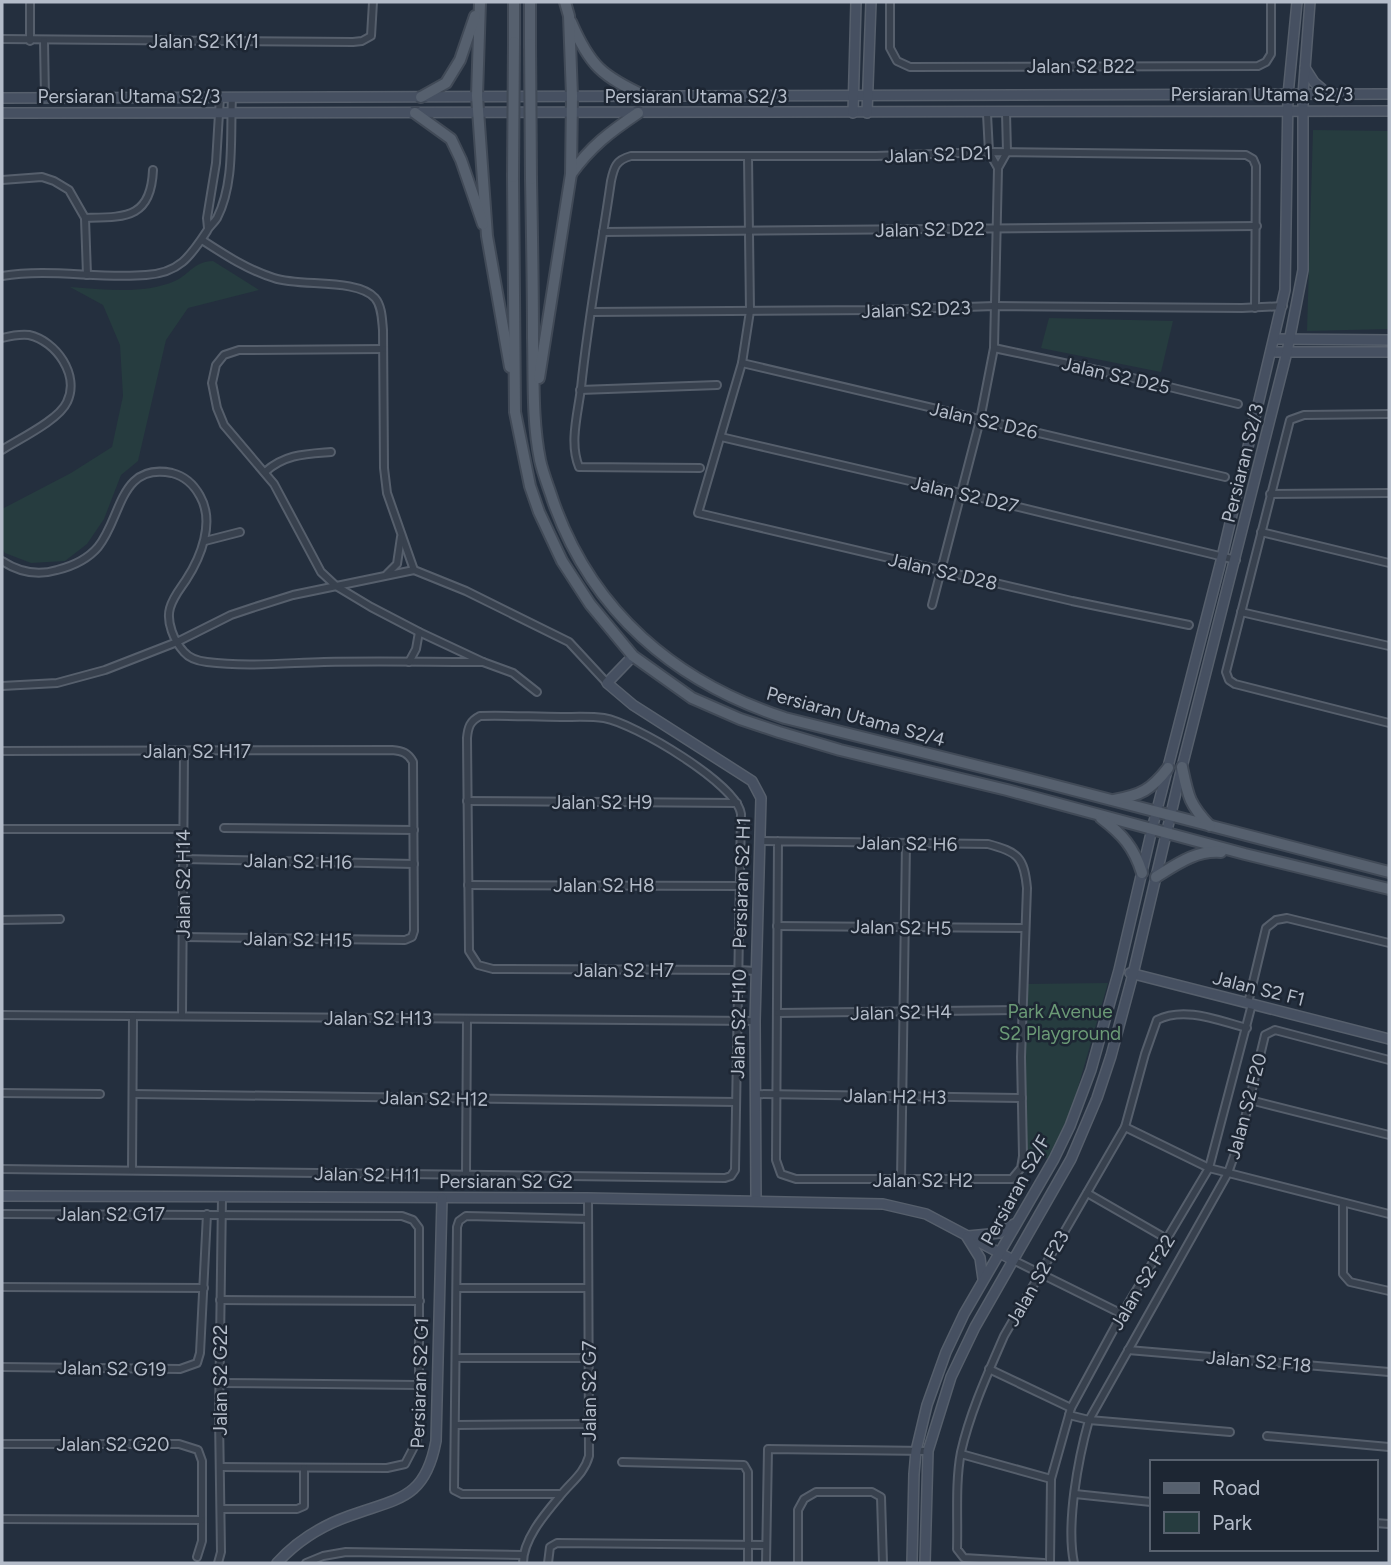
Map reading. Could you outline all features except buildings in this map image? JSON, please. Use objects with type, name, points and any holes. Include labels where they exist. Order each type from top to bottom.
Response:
[{"type":"main road","points":[[514,2],[515,395]]},
{"type":"main road","name":"Persiaran Utama S2/4","points":[[530,2],[534,408],[540,463],[560,520],[576,552],[623,620],[652,648],[684,672],[737,700],[785,718],[1389,873]]},
{"type":"main road","points":[[565,2],[580,43],[601,72],[614,82],[645,96]]},
{"type":"main road","points":[[853,113],[856,2]]},
{"type":"main road","points":[[867,113],[872,2]]},
{"type":"main road","name":"Persiaran S2/F","points":[[912,1563],[912,1495],[916,1451],[927,1405],[946,1352],[983,1280],[1054,1159],[1070,1126],[1091,1070],[1119,970],[1156,812],[1222,557],[1283,306],[1287,250],[1288,95],[1297,2]]},
{"type":"main road","name":"Persiaran S2/3","points":[[1167,833],[1290,340],[1303,270],[1303,94],[1310,2]]},
{"type":"main road","points":[[479,5],[477,96],[487,236],[525,466],[550,537],[590,604],[633,656],[692,698],[750,722],[841,750],[1389,889]]},
{"type":"main road","points":[[421,97],[446,83],[460,60],[479,5]]},
{"type":"main road","points":[[534,408],[570,174],[572,96],[569,16]]},
{"type":"main road","points":[[1304,67],[1314,82],[1328,94]]},
{"type":"main road","points":[[1269,95],[1280,88],[1289,74]]},
{"type":"main road","name":"Persiaran Utama S2/3","points":[[2,98],[1389,94]]},
{"type":"main road","name":"Persiaran Utama S2/3","points":[[2,113],[987,114],[1389,111]]},
{"type":"main road","points":[[415,113],[451,139],[487,236]]},
{"type":"main road","points":[[570,174],[602,137],[638,113]]},
{"type":"main road","points":[[1274,339],[1389,340]]},
{"type":"main road","points":[[1271,352],[1389,352]]},
{"type":"main road","points":[[607,683],[633,656]]},
{"type":"main road","name":"Persiaran S2 H1","points":[[607,683],[633,705],[752,781],[761,798],[755,1021],[756,1201]]},
{"type":"main road","points":[[1182,767],[1187,795],[1194,809],[1210,827]]},
{"type":"main road","points":[[1111,801],[1137,796],[1156,784],[1168,768]]},
{"type":"main road","points":[[1098,815],[1129,843],[1137,855],[1142,873]]},
{"type":"main road","name":"Persiaran S2/F","points":[[925,1563],[929,1451],[951,1377],[1013,1260],[1071,1159],[1097,1098],[1133,974],[1167,833]]},
{"type":"main road","points":[[1156,877],[1183,860],[1208,851],[1245,854]]},
{"type":"main road","name":"Jalan S2 F1","points":[[1119,970],[1389,1039]]},
{"type":"main road","name":"Persiaran S2 G2","points":[[2,1196],[587,1198],[883,1205],[926,1214],[1013,1260]]},
{"type":"main road","name":"Persiaran S2 G1","points":[[277,1563],[292,1547],[318,1530],[348,1516],[390,1503],[409,1493],[423,1480],[433,1462],[436,1441],[442,1198]]},
{"type":"main road","points":[[983,1280],[980,1258],[966,1236],[1000,1233],[1017,1222]]},
{"type":"street","points":[[30,2],[30,41]]},
{"type":"street","name":"Jalan S2 K1/1","points":[[2,39],[362,41],[371,36],[373,2]]},
{"type":"street","name":"Jalan S2 B22","points":[[890,2],[890,48],[897,61],[910,67],[1258,66],[1266,62],[1271,54],[1271,2]]},
{"type":"street","points":[[44,41],[45,98]]},
{"type":"street","points":[[208,228],[220,97]]},
{"type":"street","points":[[2,276],[56,272],[146,275],[165,272],[183,264],[216,220],[225,193],[232,97]]},
{"type":"street","points":[[932,605],[980,420],[994,348],[998,168],[1007,152],[1006,113]]},
{"type":"street","points":[[987,114],[989,152],[998,168]]},
{"type":"street","points":[[217,152],[230,153]]},
{"type":"street","name":"Jalan S2 D21","points":[[603,232],[615,164],[622,158],[631,156],[748,157],[989,152],[1246,155],[1253,159],[1256,166],[1257,226]]},
{"type":"street","points":[[721,438],[742,363],[750,311],[748,157]]},
{"type":"street","points":[[85,218],[126,216],[138,211],[152,189],[153,170]]},
{"type":"street","points":[[2,180],[42,177],[69,190],[85,218],[87,275]]},
{"type":"street","points":[[1255,307],[1257,226]]},
{"type":"street","name":"Jalan S2 D22","points":[[603,232],[1257,226]]},
{"type":"street","points":[[603,232],[575,428],[576,461],[579,467],[700,468]]},
{"type":"street","points":[[202,240],[246,267],[277,279],[359,288],[375,298],[382,314],[384,468],[387,493],[414,570]]},
{"type":"street","name":"Jalan S2 D23","points":[[591,312],[876,310],[995,306],[1283,306]]},
{"type":"street","points":[[2,338],[26,335],[42,340],[64,362],[70,376],[71,391],[60,413],[2,450]]},
{"type":"street","name":"Jalan S2 D25","points":[[994,348],[1238,404]]},
{"type":"street","points":[[383,349],[239,350],[225,355],[216,365],[212,383],[224,425],[274,484],[321,572],[335,586],[419,632],[513,673],[537,692]]},
{"type":"street","name":"Jalan S2 D26","points":[[742,363],[1225,477]]},
{"type":"street","points":[[580,390],[717,385]]},
{"type":"street","points":[[1389,414],[1304,415],[1290,420],[1226,673],[1229,680],[1235,684],[1389,723]]},
{"type":"street","name":"Jalan S2 D27","points":[[721,438],[961,493],[1236,561]]},
{"type":"street","name":"Jalan S2 D28","points":[[721,438],[698,513],[1072,601],[1189,625]]},
{"type":"street","points":[[265,472],[274,464],[295,455],[331,452]]},
{"type":"street","points":[[2,561],[29,573],[71,567],[88,557],[106,534],[126,490],[135,479],[146,473],[173,473],[187,480],[204,503],[205,541],[188,578],[173,598],[169,611],[170,625],[177,642],[184,653],[195,660],[208,663],[483,662]]},
{"type":"street","points":[[1270,494],[1389,493]]},
{"type":"street","points":[[386,576],[397,564],[401,530]]},
{"type":"street","points":[[205,541],[240,532]]},
{"type":"street","points":[[1261,532],[1389,563]]},
{"type":"street","points":[[2,686],[57,683],[105,670],[177,642],[231,615],[293,595],[414,570],[466,591],[569,642],[607,683]]},
{"type":"street","points":[[1241,612],[1389,646]]},
{"type":"street","points":[[409,662],[416,649],[419,632]]},
{"type":"street","points":[[468,885],[467,728],[472,720],[480,716],[603,718],[623,723],[706,773],[726,788],[737,803]]},
{"type":"street","name":"Jalan S2 H17","points":[[2,751],[403,751],[413,762],[414,830]]},
{"type":"street","name":"Jalan S2 H14","points":[[182,1016],[184,752]]},
{"type":"street","name":"Jalan S2 H9","points":[[467,802],[737,803]]},
{"type":"street","name":"Jalan S2 H10","points":[[731,1176],[735,1170],[739,970],[741,814],[737,803]]},
{"type":"street","points":[[225,828],[414,830],[414,864]]},
{"type":"street","points":[[2,829],[183,829]]},
{"type":"street","name":"Jalan S2 H6","points":[[760,841],[988,844],[1010,850],[1025,865],[1027,888],[1024,928]]},
{"type":"street","points":[[777,1095],[778,841]]},
{"type":"street","points":[[901,1180],[906,843]]},
{"type":"street","name":"Jalan S2 H16","points":[[183,859],[414,864]]},
{"type":"street","name":"Jalan S2 H15","points":[[183,937],[405,940],[412,937],[414,931],[414,864]]},
{"type":"street","name":"Jalan S2 H8","points":[[468,885],[740,886]]},
{"type":"street","name":"Jalan S2 H7","points":[[468,885],[469,951],[478,965],[493,969],[756,971]]},
{"type":"street","name":"Jalan S2 F22","points":[[1050,1563],[1051,1479],[1070,1411],[1122,1314],[1209,1168],[1247,1028],[1266,928],[1276,920],[1287,918],[1389,943]]},
{"type":"street","points":[[2,920],[60,919]]},
{"type":"street","name":"Jalan S2 H5","points":[[777,926],[1024,928]]},
{"type":"street","points":[[1022,1098],[1024,928]]},
{"type":"street","name":"Jalan S2 H4","points":[[778,1013],[1023,1010]]},
{"type":"street","name":"Jalan S2 F23","points":[[1044,1563],[964,1558],[957,1549],[958,1473],[961,1454],[989,1370],[1004,1336],[1125,1127],[1157,1020],[1170,1014],[1186,1014],[1247,1028]]},
{"type":"street","name":"Jalan S2 H13","points":[[2,1015],[755,1021]]},
{"type":"street","points":[[132,1170],[133,1016]]},
{"type":"street","points":[[466,1175],[467,1019]]},
{"type":"street","name":"Jalan S2 F20","points":[[1074,1563],[1075,1494],[1081,1449],[1089,1420],[1228,1173],[1250,1100],[1265,1035],[1275,1030],[1389,1060]]},
{"type":"street","points":[[2,1093],[100,1094]]},
{"type":"street","name":"Jalan S2 H12","points":[[133,1094],[736,1102]]},
{"type":"street","name":"Jalan H2 H3","points":[[755,1094],[1022,1098]]},
{"type":"street","name":"Jalan S2 H2","points":[[777,1095],[776,1160],[781,1174],[807,1180],[1012,1179],[1021,1168],[1023,1156],[1022,1098]]},
{"type":"street","points":[[1250,1100],[1389,1135]]},
{"type":"street","points":[[1125,1127],[1209,1168],[1389,1214]]},
{"type":"street","name":"Jalan S2 H11","points":[[2,1169],[731,1176]]},
{"type":"street","points":[[1087,1193],[1167,1239]]},
{"type":"street","name":"Jalan S2 G22","points":[[218,1563],[221,1552],[219,1383],[222,1197]]},
{"type":"street","name":"Jalan S2 G7","points":[[523,1563],[529,1539],[588,1461],[587,1198]]},
{"type":"street","points":[[1343,1203],[1345,1279],[1389,1291]]},
{"type":"street","name":"Jalan S2 G17","points":[[2,1214],[402,1216],[413,1220],[419,1228],[420,1301]]},
{"type":"street","name":"Jalan S2 G19","points":[[2,1367],[180,1369],[197,1363],[200,1353],[207,1214]]},
{"type":"street","points":[[561,1494],[454,1490],[457,1227],[459,1221],[466,1216],[588,1219]]},
{"type":"street","points":[[1013,1260],[1122,1314]]},
{"type":"street","points":[[2,1287],[204,1288]]},
{"type":"street","points":[[457,1288],[588,1288]]},
{"type":"street","points":[[220,1300],[420,1301],[417,1441],[405,1464],[387,1468],[220,1467]]},
{"type":"street","name":"Jalan S2 F18","points":[[1128,1350],[1389,1372]]},
{"type":"street","points":[[457,1358],[589,1358]]},
{"type":"street","points":[[989,1370],[1089,1420],[1230,1432]]},
{"type":"street","points":[[219,1383],[418,1385]]},
{"type":"street","points":[[456,1424],[589,1424]]},
{"type":"street","points":[[1267,1436],[1389,1447]]},
{"type":"street","name":"Jalan S2 G20","points":[[2,1444],[179,1444],[198,1450],[202,1461],[202,1541],[197,1558]]},
{"type":"street","points":[[766,1563],[768,1449],[929,1451]]},
{"type":"street","points":[[961,1454],[1051,1479]]},
{"type":"street","points":[[622,1462],[739,1464],[747,1468],[748,1563]]},
{"type":"street","points":[[221,1509],[297,1509],[304,1506],[304,1468]]},
{"type":"street","points":[[798,1563],[798,1510],[804,1499],[816,1492],[872,1492],[881,1497],[883,1563]]},
{"type":"street","points":[[1075,1494],[1150,1502]]},
{"type":"street","points":[[2,1519],[202,1520]]},
{"type":"street","points":[[548,1563],[550,1547],[557,1543],[766,1545]]},
{"type":"street","points":[[306,1563],[323,1556],[346,1552],[523,1555]]},
{"type":"green space","points":[[1313,130],[1389,131],[1389,329],[1307,331]]},
{"type":"green space","points":[[213,261],[259,290],[188,308],[166,340],[138,461],[121,475],[104,519],[87,544],[65,561],[31,563],[5,553],[2,548],[2,509],[71,473],[112,447],[123,396],[120,345],[103,305],[70,287],[123,290],[149,288],[175,281],[196,266]]},
{"type":"green space","points":[[1049,318],[1173,321],[1161,372],[1041,348]]},
{"type":"green space","name":"Park Avenue S2 Playground","points":[[1108,983],[1067,1126],[1051,1158],[1025,1158],[1022,1054],[1026,984]]}]
